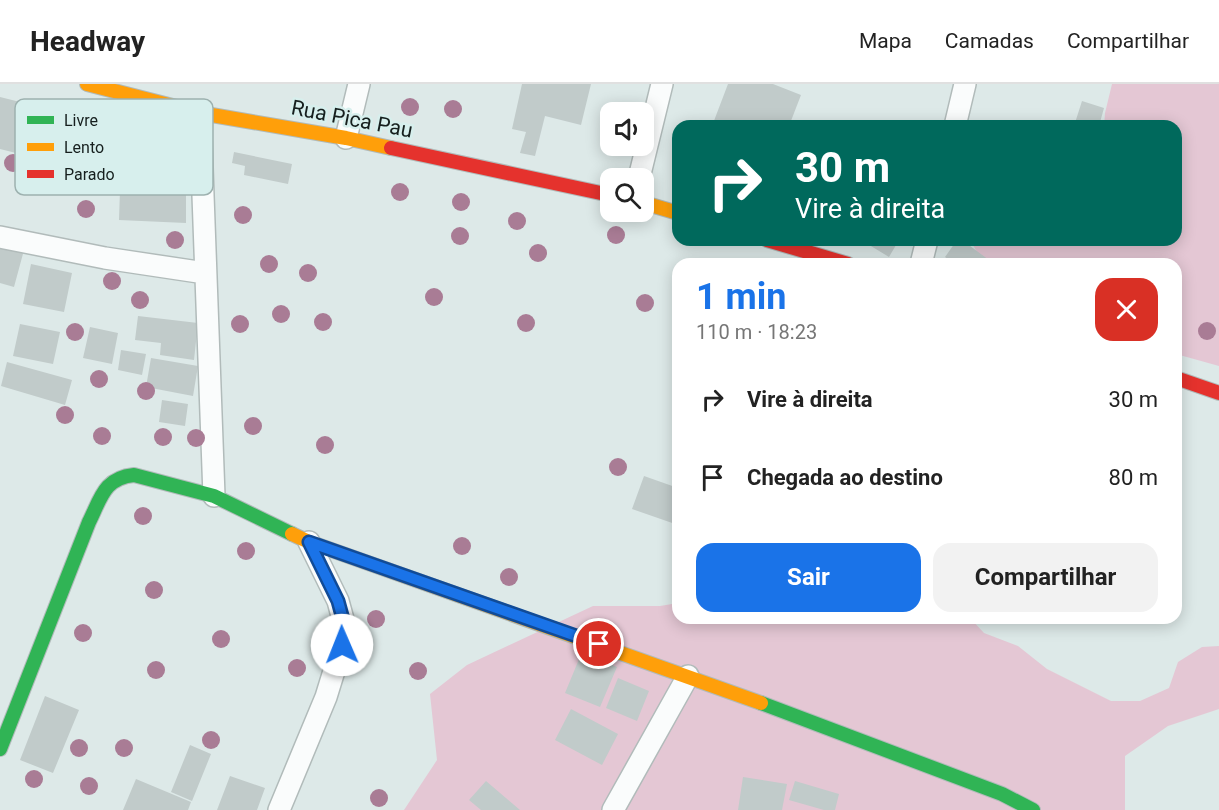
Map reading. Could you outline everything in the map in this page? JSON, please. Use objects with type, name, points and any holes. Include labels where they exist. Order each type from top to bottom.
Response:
[{"type":"street","name":"Rua Pica Pau","points":[[87,84],[145,99]]},
{"type":"street","points":[[346,138],[359,84]]},
{"type":"street","points":[[641,168],[662,84]]},
{"type":"street","points":[[956,120],[965,84]]},
{"type":"street","name":"Rua Pica Pau","points":[[213,115],[346,138],[600,193]]},
{"type":"street","points":[[203,195],[214,496]]},
{"type":"street","points":[[654,206],[672,211]]},
{"type":"street","points":[[0,237],[105,258],[205,273]]},
{"type":"street","points":[[787,246],[828,258]]},
{"type":"street","points":[[1182,380],[1219,393]]},
{"type":"street","points":[[0,749],[89,522],[106,487],[113,480],[134,475],[214,496],[309,542],[688,676],[1002,794],[1033,810]]},
{"type":"street","points":[[279,810],[326,697],[342,645],[344,623],[338,601],[309,542]]},
{"type":"street","points":[[613,810],[688,676]]},
{"type":"shaded area","points":[[1112,84],[1219,84],[1219,366],[1182,356],[1182,258],[980,258],[974,246],[1182,246],[1182,120],[1104,120]]},
{"type":"shaded area","points":[[672,604],[672,624],[976,624],[984,633],[1018,646],[1047,669],[1111,701],[1140,701],[1169,688],[1178,662],[1202,647],[1219,646],[1219,709],[1168,726],[1125,756],[1125,810],[404,810],[437,760],[430,694],[467,665],[593,606]]},
{"type":"building","points":[[522,84],[591,84],[581,125],[545,116],[535,156],[520,153],[526,132],[512,129]]},
{"type":"building","points":[[728,84],[773,84],[801,95],[791,120],[714,120]]},
{"type":"building","points":[[0,97],[15,101],[15,153],[0,149]]},
{"type":"building","points":[[1082,101],[1104,108],[1101,120],[1076,120]]},
{"type":"building","points":[[234,152],[292,164],[288,184],[244,175],[245,166],[232,163]]},
{"type":"building","points":[[120,195],[186,195],[186,223],[119,220]]},
{"type":"building","points":[[0,243],[24,250],[14,287],[0,283]]},
{"type":"building","points":[[871,246],[895,246],[889,257]]},
{"type":"building","points":[[953,246],[970,246],[986,258],[946,258]]},
{"type":"building","points":[[31,264],[72,273],[64,312],[23,304]]},
{"type":"building","points":[[138,316],[198,323],[194,360],[160,355],[161,343],[135,340]]},
{"type":"building","points":[[20,324],[60,332],[53,364],[13,356]]},
{"type":"building","points":[[90,327],[118,333],[112,364],[83,358]]},
{"type":"building","points":[[121,350],[146,354],[142,375],[118,370]]},
{"type":"building","points":[[151,358],[198,366],[193,396],[146,387]]},
{"type":"building","points":[[7,362],[72,380],[65,405],[1,386]]},
{"type":"building","points":[[162,400],[188,404],[185,426],[159,422]]},
{"type":"building","points":[[644,476],[672,486],[672,523],[632,509]]},
{"type":"building","points":[[582,652],[617,667],[600,707],[565,693]]},
{"type":"building","points":[[618,678],[649,691],[637,721],[606,708]]},
{"type":"building","points":[[45,696],[79,710],[53,773],[20,760]]},
{"type":"building","points":[[571,709],[618,734],[602,765],[555,740]]},
{"type":"building","points":[[190,745],[211,754],[192,801],[171,792]]},
{"type":"building","points":[[230,776],[265,788],[257,810],[217,810]]},
{"type":"building","points":[[743,777],[787,784],[782,810],[738,810]]},
{"type":"building","points":[[136,779],[191,802],[188,810],[123,810]]},
{"type":"building","points":[[486,781],[520,810],[481,810],[469,800]]},
{"type":"building","points":[[795,781],[839,794],[835,810],[824,810],[789,800]]},
{"type":"traffic: fast","points":[[0,749],[89,522],[101,497],[116,480],[134,475],[214,496],[292,534]]},
{"type":"traffic: fast","points":[[761,703],[1002,794],[1033,810]]},
{"type":"traffic: slow","points":[[87,84],[145,99]]},
{"type":"traffic: slow","points":[[213,115],[391,148]]},
{"type":"traffic: slow","points":[[654,206],[672,211]]},
{"type":"traffic: slow","points":[[292,534],[761,703]]},
{"type":"traffic: jam","points":[[391,148],[600,193]]},
{"type":"traffic: jam","points":[[787,246],[828,258]]},
{"type":"traffic: jam","points":[[1182,380],[1219,393]]},
{"type":"route","points":[[342,645],[344,623],[338,601],[309,542],[599,644]]}]
